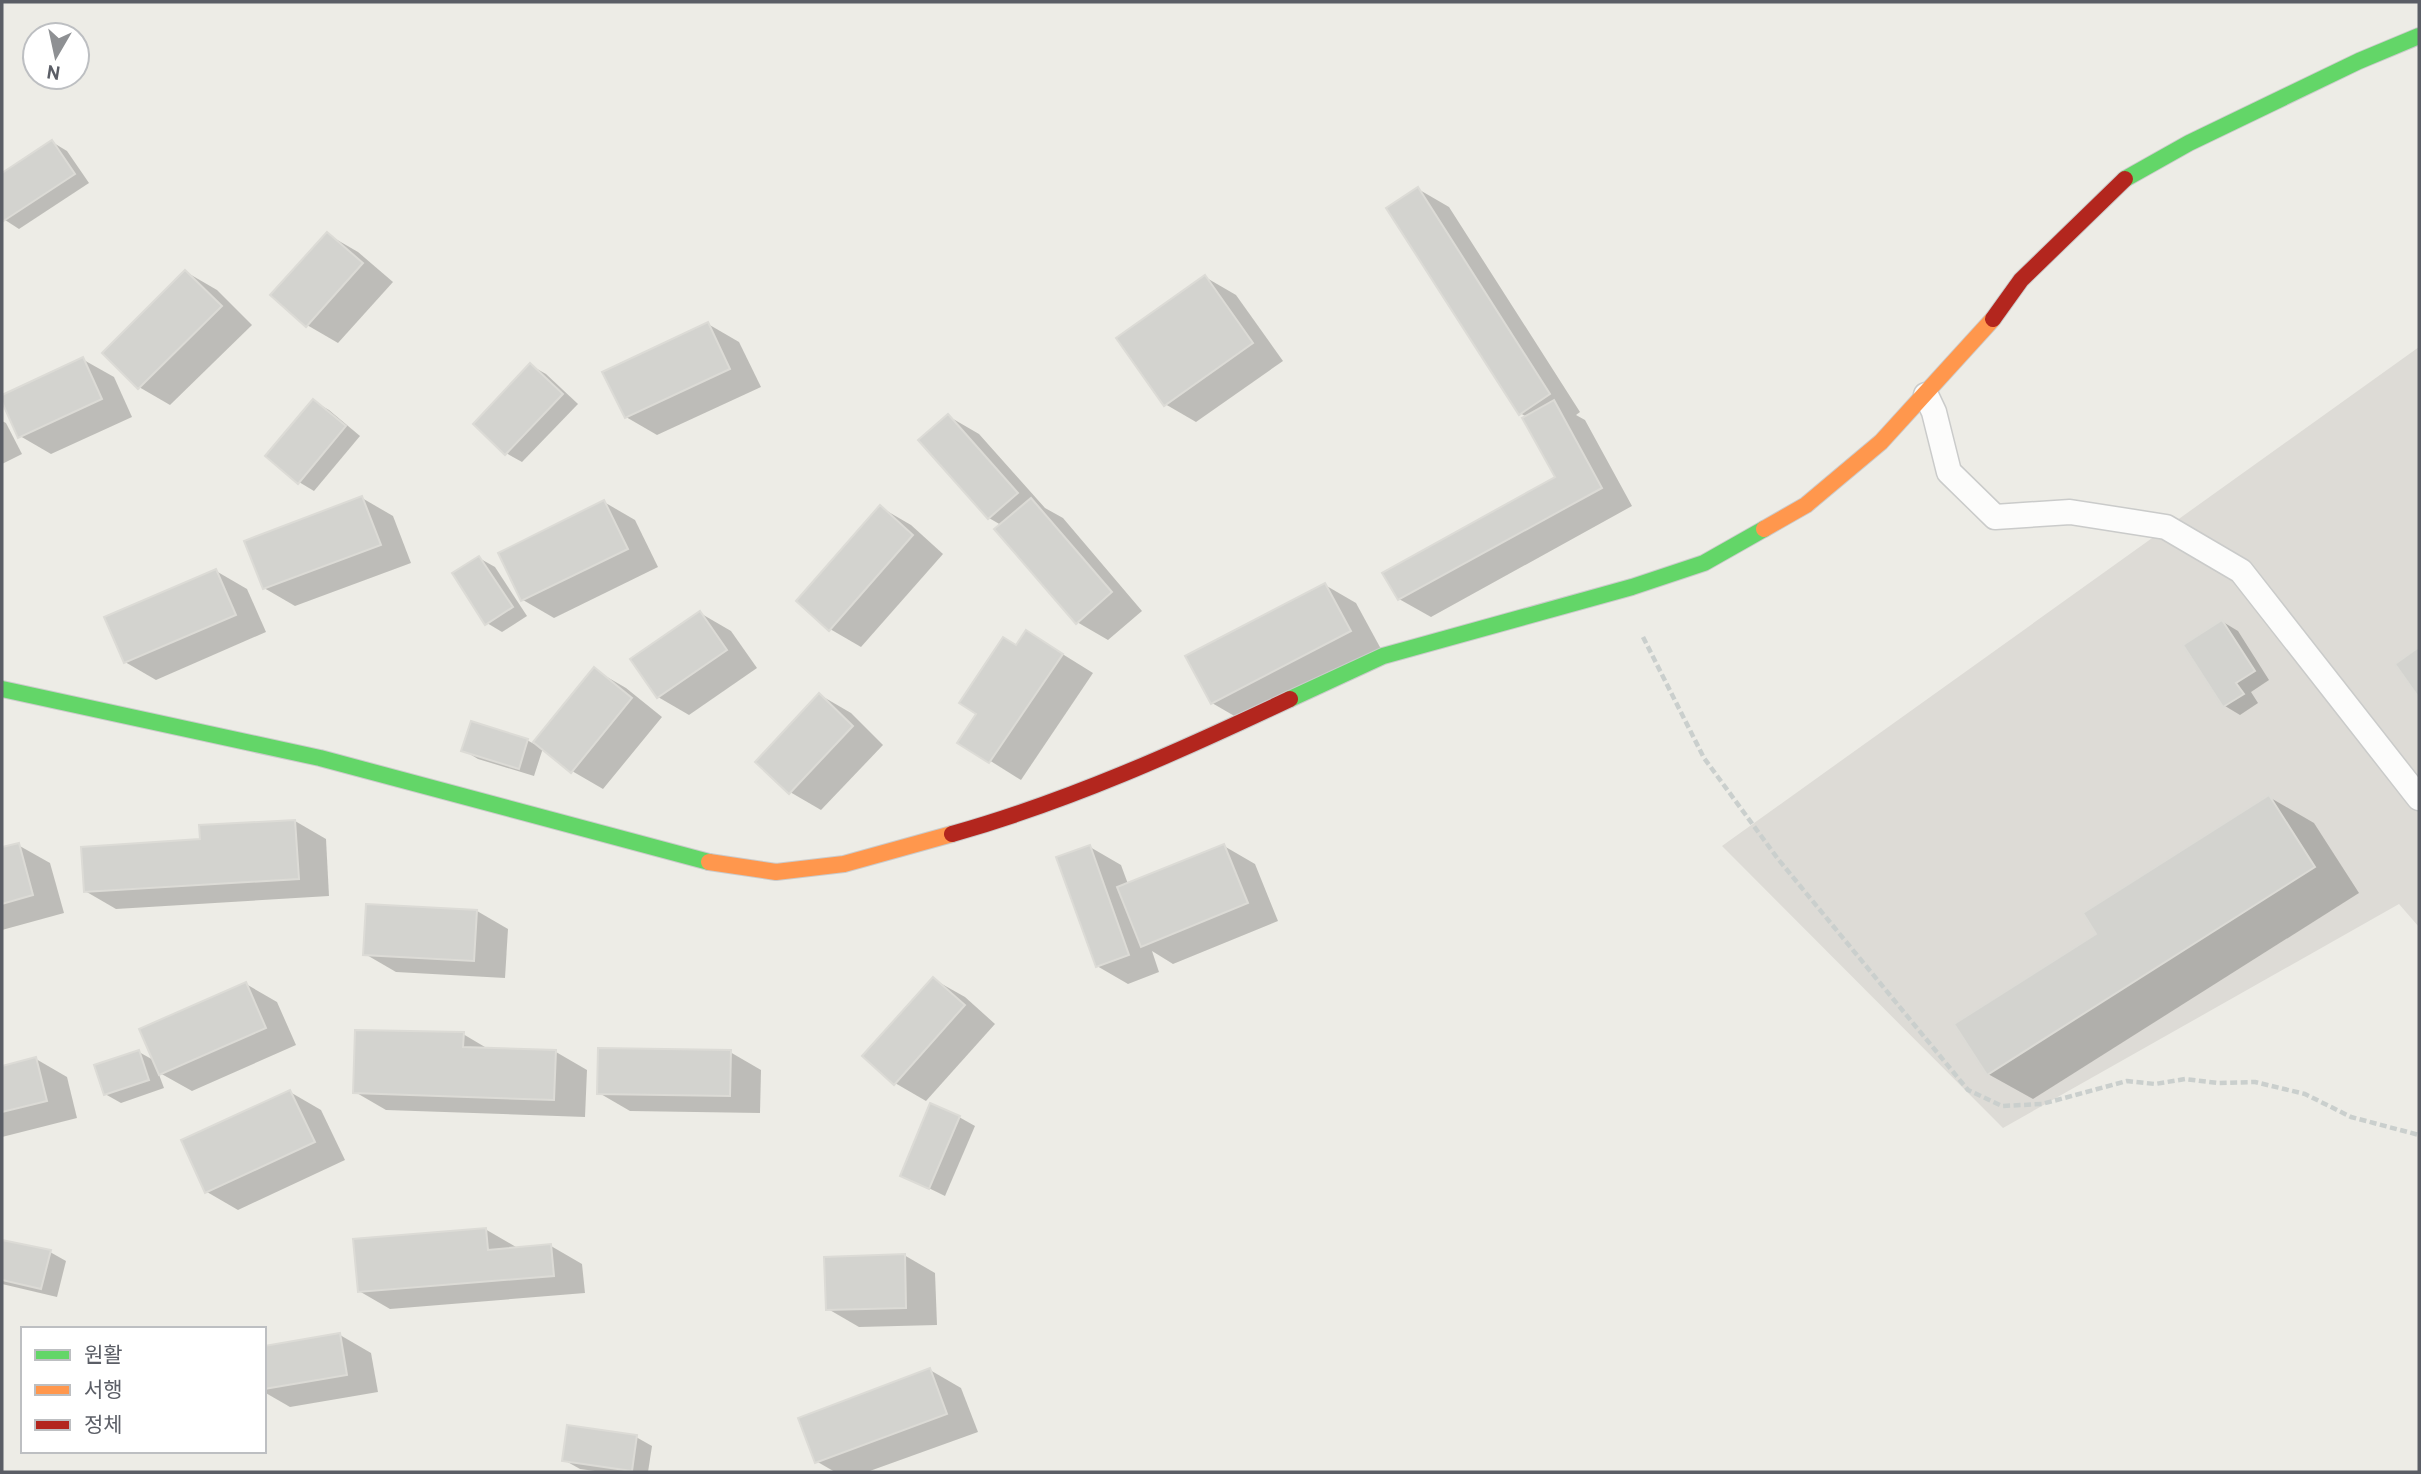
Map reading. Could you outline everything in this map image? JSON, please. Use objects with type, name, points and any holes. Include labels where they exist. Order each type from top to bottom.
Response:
[{"type":"street","points":[[2,689],[320,758],[699,860],[776,872],[844,864],[994,822],[1087,789],[1246,720],[1383,656],[1632,587],[1704,563],[1806,505],[1881,442],[1986,329],[2021,280],[2128,176],[2189,143],[2347,67],[2419,36]]},
{"type":"lane","points":[[1926,395],[1934,412],[1949,472],[1995,517],[2070,512],[2166,527],[2241,571],[2419,797]]},
{"type":"path","points":[[1632,587],[1640,631],[1704,758],[1778,859],[1968,1090],[2002,1106],[2042,1104],[2127,1081],[2155,1084],[2185,1079],[2218,1083],[2255,1082],[2305,1094],[2351,1117],[2419,1135]]},
{"type":"shaded area","points":[[2419,347],[2419,927],[2399,904],[2003,1128],[1722,846]]},
{"type":"building","points":[[52,140],[75,174],[2,222],[2,173]]},
{"type":"building","points":[[1418,187],[1550,394],[1519,415],[1386,208]]},
{"type":"building","points":[[327,232],[363,263],[306,327],[270,295]]},
{"type":"building","points":[[185,270],[222,306],[138,389],[102,353]]},
{"type":"building","points":[[1205,275],[1253,343],[1164,406],[1116,338]]},
{"type":"building","points":[[708,322],[730,369],[625,418],[602,372]]},
{"type":"building","points":[[83,357],[102,399],[18,438],[2,402],[2,395]]},
{"type":"building","points":[[530,363],[563,394],[505,455],[473,424]]},
{"type":"building","points":[[313,399],[346,426],[298,484],[265,456]]},
{"type":"building","points":[[1554,400],[1602,488],[1398,600],[1382,573],[1555,477],[1522,418]]},
{"type":"building","points":[[948,414],[1018,493],[988,519],[918,440]]},
{"type":"building","points":[[362,496],[381,545],[263,589],[244,541]]},
{"type":"building","points":[[1031,498],[1112,592],[1076,624],[994,529]]},
{"type":"building","points":[[604,500],[628,549],[521,601],[498,553]]},
{"type":"building","points":[[880,505],[913,535],[829,631],[796,601]]},
{"type":"building","points":[[479,556],[513,607],[485,625],[452,573]]},
{"type":"building","points":[[216,569],[236,615],[124,663],[104,617]]},
{"type":"building","points":[[1325,583],[1351,631],[1211,704],[1185,656]]},
{"type":"building","points":[[700,611],[727,650],[657,698],[630,659]]},
{"type":"building","points":[[2222,620],[2255,671],[2236,683],[2244,694],[2223,707],[2183,645]]},
{"type":"building","points":[[1026,630],[1063,654],[989,763],[957,743],[976,714],[959,703],[1003,637],[1016,645]]},
{"type":"building","points":[[2419,647],[2419,698],[2395,664]]},
{"type":"building","points":[[594,667],[632,698],[571,773],[533,742]]},
{"type":"building","points":[[819,693],[853,726],[789,794],[755,762]]},
{"type":"building","points":[[471,721],[528,739],[519,769],[461,751]]},
{"type":"building","points":[[2269,795],[2315,867],[1987,1075],[1954,1024],[2096,934],[2083,913]]},
{"type":"building","points":[[295,820],[299,879],[84,892],[81,847],[200,839],[199,825]]},
{"type":"building","points":[[19,843],[33,895],[2,904],[2,847]]},
{"type":"building","points":[[1224,844],[1248,903],[1141,947],[1117,887]]},
{"type":"building","points":[[1090,845],[1129,955],[1096,967],[1056,857]]},
{"type":"building","points":[[366,904],[477,910],[474,961],[363,955]]},
{"type":"building","points":[[933,977],[965,1005],[894,1085],[862,1056]]},
{"type":"building","points":[[246,982],[266,1028],[159,1075],[139,1029]]},
{"type":"building","points":[[355,1030],[464,1032],[463,1047],[556,1050],[554,1100],[353,1093]]},
{"type":"building","points":[[598,1048],[731,1050],[730,1096],[597,1094]]},
{"type":"building","points":[[139,1050],[149,1080],[104,1095],[94,1065]]},
{"type":"building","points":[[36,1057],[47,1101],[2,1112],[2,1066]]},
{"type":"building","points":[[290,1090],[315,1142],[205,1193],[181,1140]]},
{"type":"building","points":[[930,1103],[960,1116],[929,1189],[900,1176]]},
{"type":"building","points":[[486,1228],[488,1250],[551,1244],[554,1276],[358,1292],[353,1239]]},
{"type":"building","points":[[2,1240],[51,1250],[41,1289],[2,1280]]},
{"type":"building","points":[[905,1254],[906,1308],[826,1310],[824,1257]]},
{"type":"building","points":[[340,1333],[347,1375],[266,1389],[266,1346]]},
{"type":"building","points":[[930,1368],[947,1414],[815,1463],[798,1418]]},
{"type":"building","points":[[567,1425],[637,1435],[632,1471],[562,1461]]},
{"type":"traffic: fast","points":[[2125,179],[2189,143],[2359,61],[2419,36]]},
{"type":"traffic: fast","points":[[1290,699],[1383,656],[1632,587],[1704,563],[1764,529]]},
{"type":"traffic: fast","points":[[2,689],[320,758],[709,862]]},
{"type":"traffic: slow","points":[[1764,529],[1806,505],[1881,442],[1993,319]]},
{"type":"traffic: slow","points":[[709,862],[776,872],[844,864],[952,834]]},
{"type":"traffic: jam","points":[[1993,319],[2021,280],[2125,179]]},
{"type":"traffic: jam","points":[[952,834],[996,821],[1124,774],[1290,699]]}]
